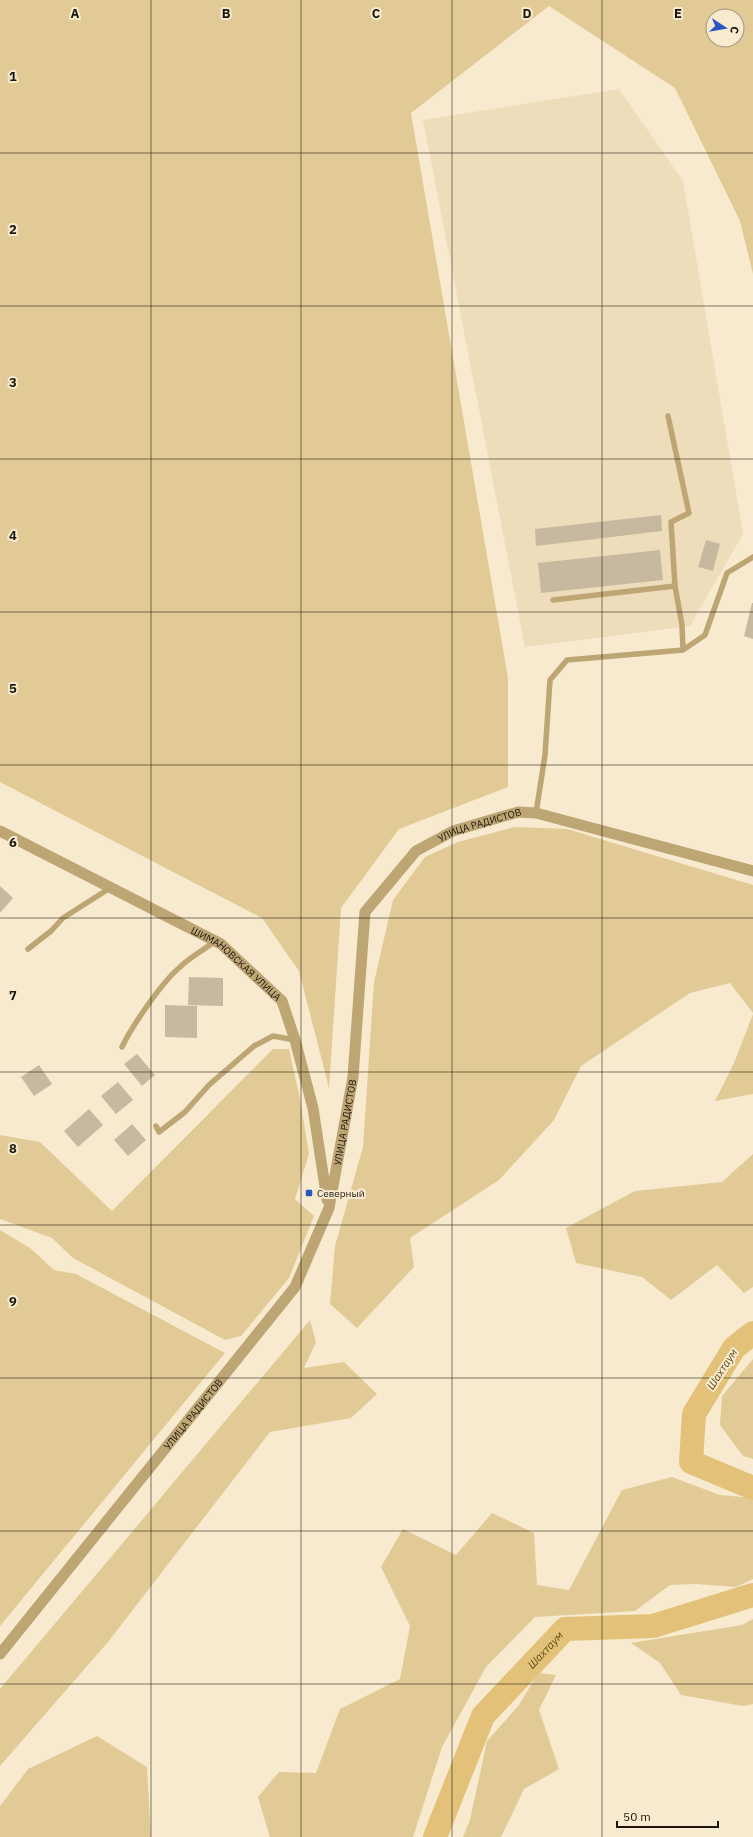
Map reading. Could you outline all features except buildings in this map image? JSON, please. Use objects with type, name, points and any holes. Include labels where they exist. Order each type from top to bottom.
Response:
[{"type":"street","name":"УЛИЦА РАДИСТОВ","points":[[0,1654],[295,1287],[328,1208],[353,1078],[365,912],[416,851],[453,832],[518,812],[536,813],[753,871]]},
{"type":"street","name":"ШИМАНОВСКАЯ УЛИЦА","points":[[0,832],[221,944],[282,1001],[295,1040],[313,1108],[328,1208]]},
{"type":"lane","points":[[668,416],[689,513],[671,522],[675,586],[682,625],[683,650]]},
{"type":"lane","points":[[536,813],[545,755],[550,680],[567,660],[683,650],[705,635],[727,573],[753,557]]},
{"type":"lane","points":[[553,600],[675,586]]},
{"type":"lane","points":[[28,949],[51,931],[63,918],[111,888]]},
{"type":"lane","points":[[122,1047],[127,1036],[169,978],[180,966],[215,941]]},
{"type":"lane","points":[[156,1126],[159,1132],[185,1112],[208,1085],[254,1046],[273,1036],[295,1040]]},
{"type":"shaded area","points":[[0,0],[753,0],[753,274],[740,221],[675,88],[549,6],[411,113],[508,678],[508,787],[399,829],[341,908],[329,1088],[299,971],[262,918],[0,782]]},
{"type":"shaded area","points":[[619,89],[683,181],[743,534],[690,626],[525,647],[423,120]]},
{"type":"shaded area","points":[[515,827],[567,829],[753,885],[753,1013],[730,983],[690,993],[581,1066],[554,1120],[499,1180],[410,1238],[414,1267],[357,1328],[330,1304],[335,1246],[363,1147],[374,982],[393,900],[425,857],[458,842]]},
{"type":"shaded area","points":[[753,1014],[753,1094],[715,1101],[734,1063]]},
{"type":"shaded area","points":[[273,1049],[289,1049],[300,1099],[309,1154],[295,1199],[314,1216],[289,1278],[241,1336],[225,1340],[73,1258],[52,1238],[0,1219],[0,1135],[40,1142],[112,1211]]},
{"type":"shaded area","points":[[753,1154],[753,1287],[744,1293],[717,1265],[671,1300],[642,1277],[576,1263],[566,1228],[635,1191],[722,1182]]},
{"type":"shaded area","points":[[0,1230],[30,1248],[54,1270],[76,1274],[225,1353],[0,1626]]},
{"type":"shaded area","points":[[310,1320],[316,1342],[304,1368],[344,1362],[377,1394],[351,1418],[270,1432],[108,1642],[0,1766],[0,1689]]},
{"type":"shaded area","points":[[753,1359],[753,1459],[743,1456],[720,1425],[722,1396]]},
{"type":"shaded area","points":[[672,1477],[720,1495],[753,1498],[753,1579],[736,1587],[696,1584],[670,1585],[635,1611],[535,1617],[486,1667],[442,1747],[413,1837],[270,1837],[258,1797],[279,1772],[316,1773],[340,1709],[400,1679],[410,1626],[381,1567],[403,1529],[456,1555],[492,1513],[534,1533],[537,1585],[569,1590],[622,1490]]},
{"type":"shaded area","points":[[753,1619],[753,1704],[743,1706],[681,1695],[660,1663],[631,1643],[742,1625]]},
{"type":"shaded area","points":[[538,1673],[556,1675],[539,1710],[559,1769],[524,1789],[501,1837],[463,1837],[470,1820],[487,1741],[519,1705]]},
{"type":"shaded area","points":[[97,1736],[147,1767],[151,1837],[0,1837],[0,1806],[28,1769]]},
{"type":"waterway","name":"Шахтаум","points":[[753,1333],[734,1348],[694,1414],[691,1462],[753,1488]]},
{"type":"waterway","name":"Шахтаум","points":[[435,1837],[483,1716],[565,1629],[653,1626],[753,1595]]},
{"type":"place","name":"Северный","points":[[309,1193]]}]
